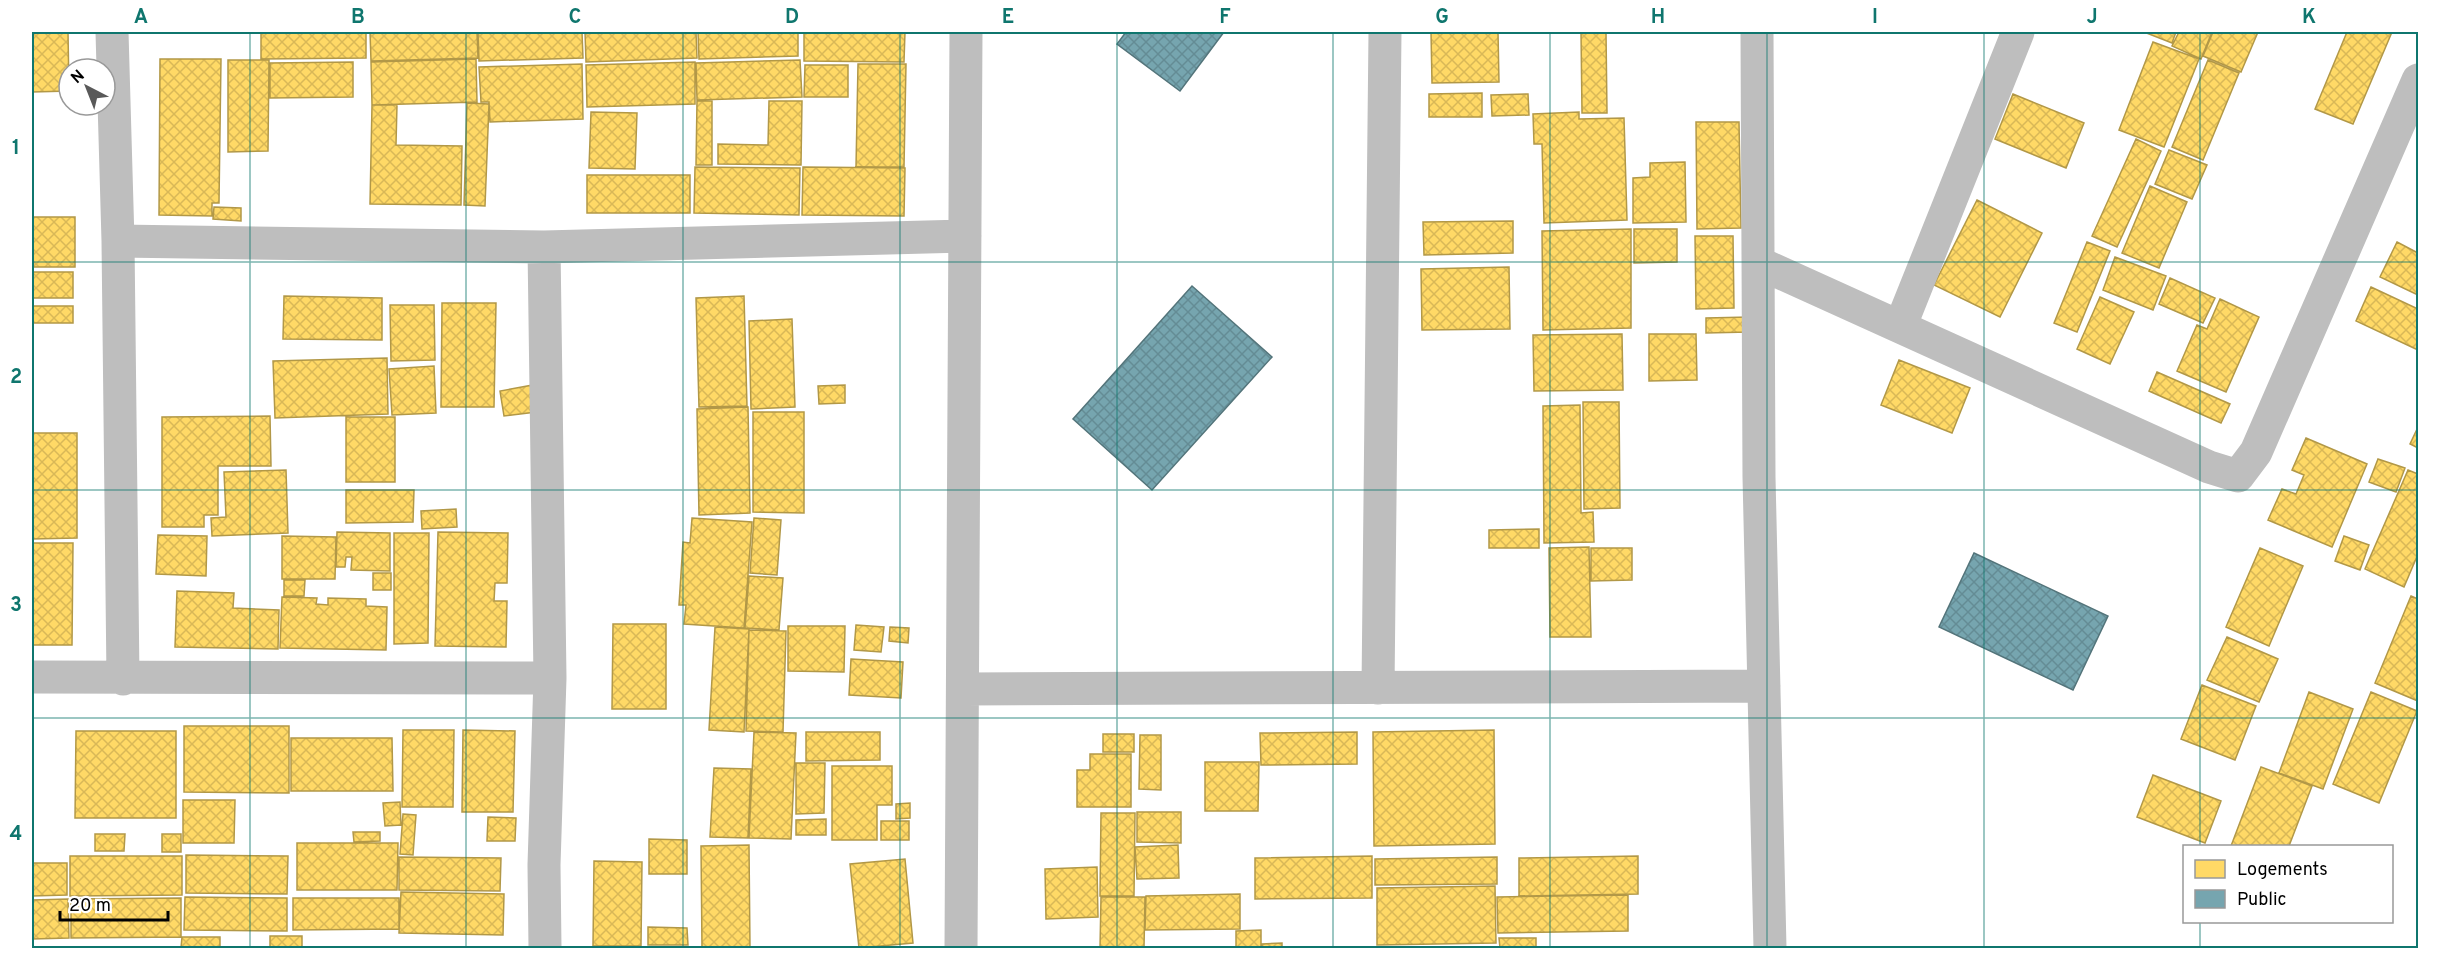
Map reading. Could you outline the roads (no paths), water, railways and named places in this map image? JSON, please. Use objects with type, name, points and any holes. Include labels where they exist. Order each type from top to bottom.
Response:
[{"type":"street","points":[[112,32],[118,241],[123,679]]},
{"type":"street","points":[[961,948],[966,32]]},
{"type":"street","points":[[1378,688],[1385,32]]},
{"type":"street","points":[[1757,32],[1759,477],[1770,948]]},
{"type":"street","points":[[1900,327],[2018,32]]},
{"type":"street","points":[[1759,263],[2209,467],[2238,476],[2256,452],[2418,80]]},
{"type":"street","points":[[118,241],[544,247],[965,236]]},
{"type":"street","points":[[544,247],[550,678],[544,865],[545,948]]},
{"type":"street","points":[[32,677],[123,679],[550,678]]},
{"type":"street","points":[[963,689],[1764,686]]}]
